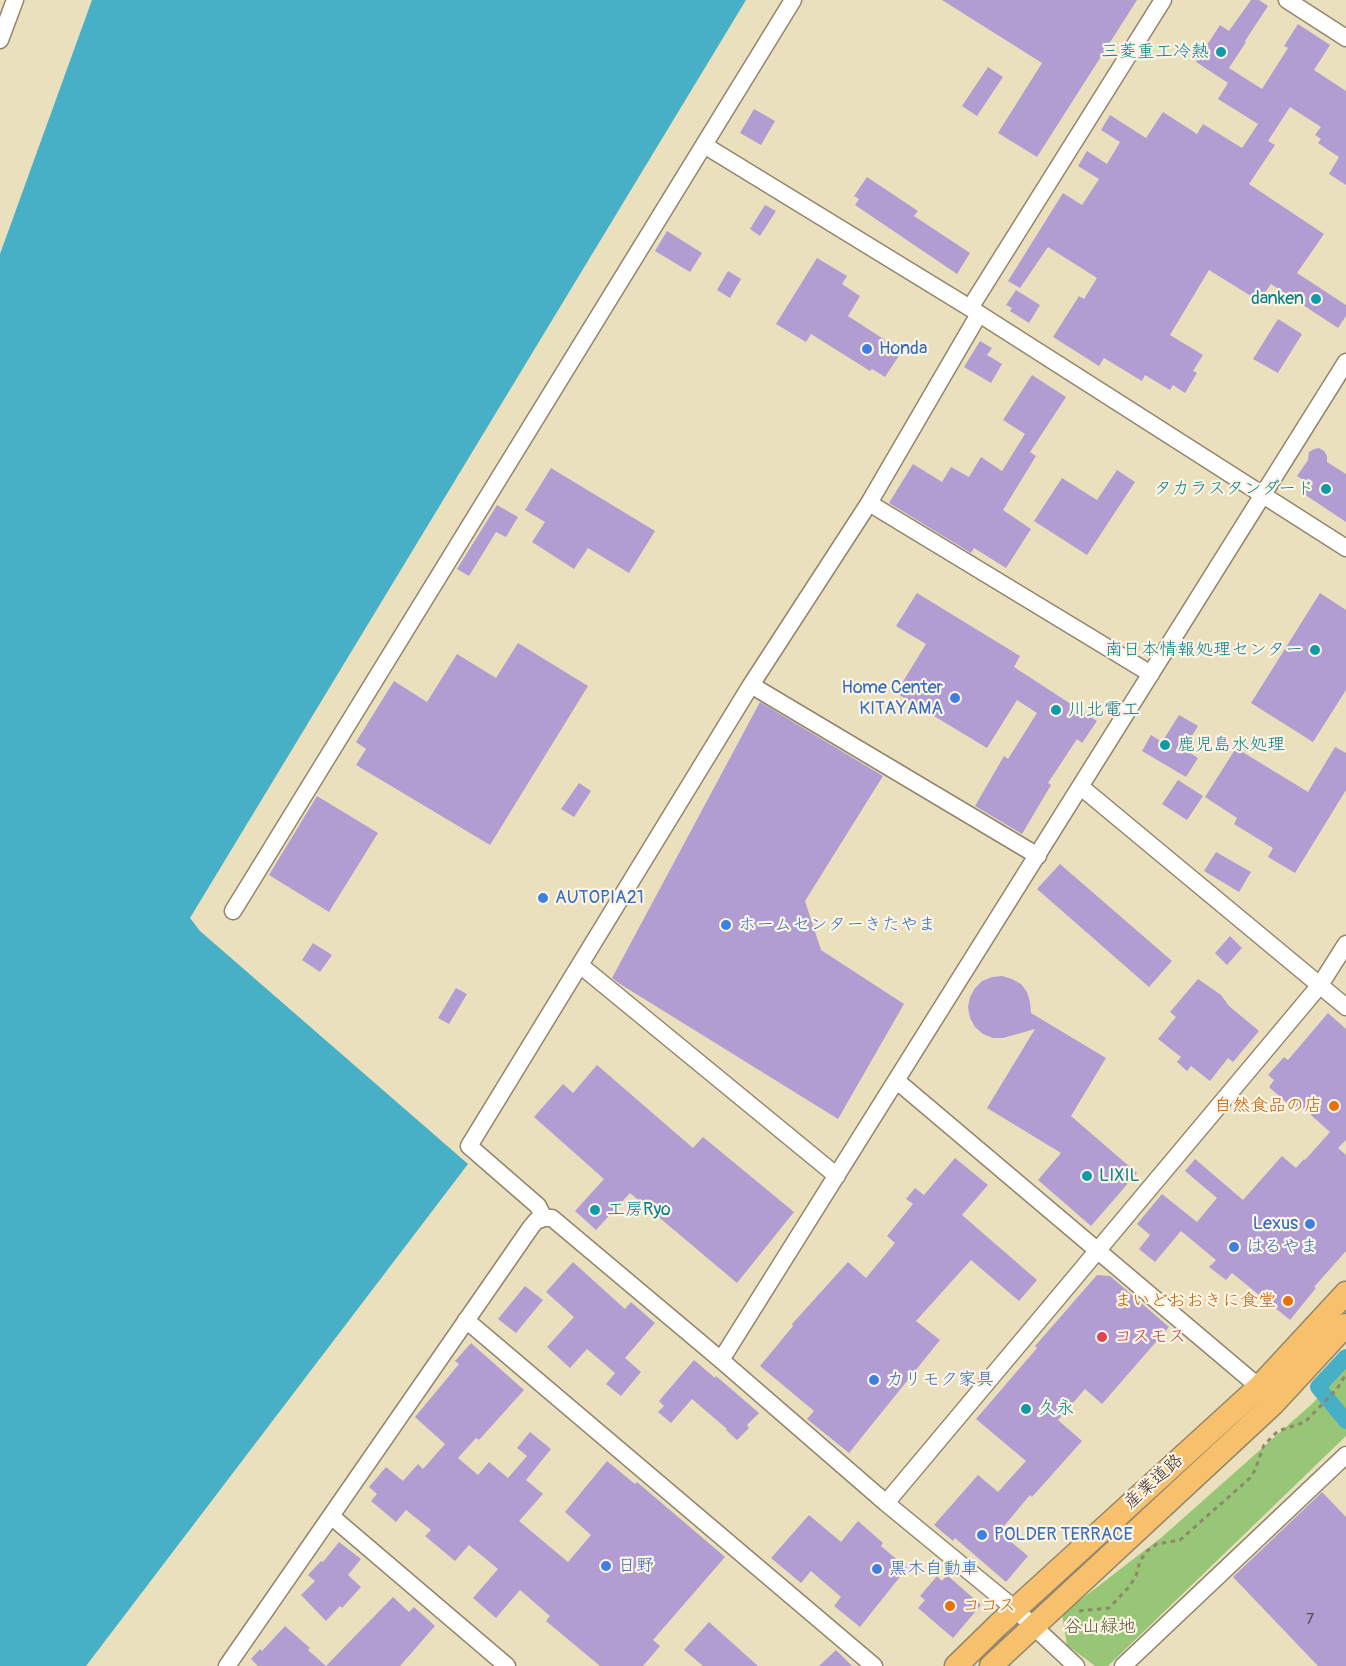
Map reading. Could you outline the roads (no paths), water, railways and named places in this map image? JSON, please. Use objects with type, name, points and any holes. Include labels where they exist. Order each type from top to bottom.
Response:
[{"type":"main road","name":"産業道路","points":[[956,1666],[1015,1609],[1259,1387],[1346,1293]]},
{"type":"main road","name":"産業道路","points":[[991,1666],[1273,1404],[1346,1325]]},
{"type":"street","points":[[0,40],[15,0]]},
{"type":"street","points":[[233,911],[793,0]]},
{"type":"street","points":[[544,1218],[538,1206],[469,1146],[751,686],[869,503],[974,311],[1163,0]]},
{"type":"street","points":[[1287,0],[1346,38]]},
{"type":"street","points":[[704,146],[974,311],[1346,548]]},
{"type":"street","points":[[721,1360],[1346,362]]},
{"type":"street","points":[[869,503],[1151,674]]},
{"type":"street","points":[[751,686],[1038,856]]},
{"type":"street","points":[[1081,787],[1346,1007]]},
{"type":"street","points":[[886,1503],[1320,985],[1346,944]]},
{"type":"street","points":[[580,965],[837,1176]]},
{"type":"street","points":[[897,1081],[1259,1387]]},
{"type":"street","points":[[227,1666],[531,1227],[536,1221],[544,1218],[552,1218],[721,1360],[886,1503],[1015,1609],[1076,1666]]},
{"type":"street","points":[[466,1320],[874,1666]]},
{"type":"street","points":[[1122,1666],[1346,1455]]},
{"type":"street","points":[[331,1516],[507,1666]]},
{"type":"water","points":[[92,0],[746,0],[190,918],[200,931],[468,1164],[86,1666],[0,1666],[0,254]]},
{"type":"waterway","points":[[1346,1357],[1318,1387],[1346,1421]]},
{"type":"place","name":"三菱重工冷熱","points":[[1221,52]]},
{"type":"place","name":"danken","points":[[1316,299]]},
{"type":"place","name":"Honda","points":[[867,349]]},
{"type":"place","name":"タカラスタンダード","points":[[1326,489]]},
{"type":"place","name":"南日本情報処理センター","points":[[1315,650]]},
{"type":"place","name":"Home Center KITAYAMA","points":[[955,698]]},
{"type":"place","name":"川北電工","points":[[1056,710]]},
{"type":"place","name":"鹿児島水処理","points":[[1165,745]]},
{"type":"place","name":"AUTOPIA21","points":[[543,898]]},
{"type":"place","name":"ホームセンターきたやま","points":[[726,925]]},
{"type":"place","name":"自然食品の店","points":[[1334,1106]]},
{"type":"place","name":"LIXIL","points":[[1087,1176]]},
{"type":"place","name":"工房Ryo","points":[[595,1210]]},
{"type":"place","name":"Lexus","points":[[1310,1224]]},
{"type":"place","name":"はるやま","points":[[1234,1247]]},
{"type":"place","name":"まいどおおきに食堂","points":[[1288,1301]]},
{"type":"place","name":"コスモス","points":[[1102,1337]]},
{"type":"place","name":"カリモク家具","points":[[874,1380]]},
{"type":"place","name":"久永","points":[[1026,1409]]},
{"type":"place","name":"POLDER TERRACE","points":[[982,1535]]},
{"type":"place","name":"日野","points":[[606,1566]]},
{"type":"place","name":"黒木自動車","points":[[877,1569]]},
{"type":"place","name":"ココス","points":[[950,1606]]},
{"type":"park label","name":"谷山緑地","points":[[1100,1627]]}]
